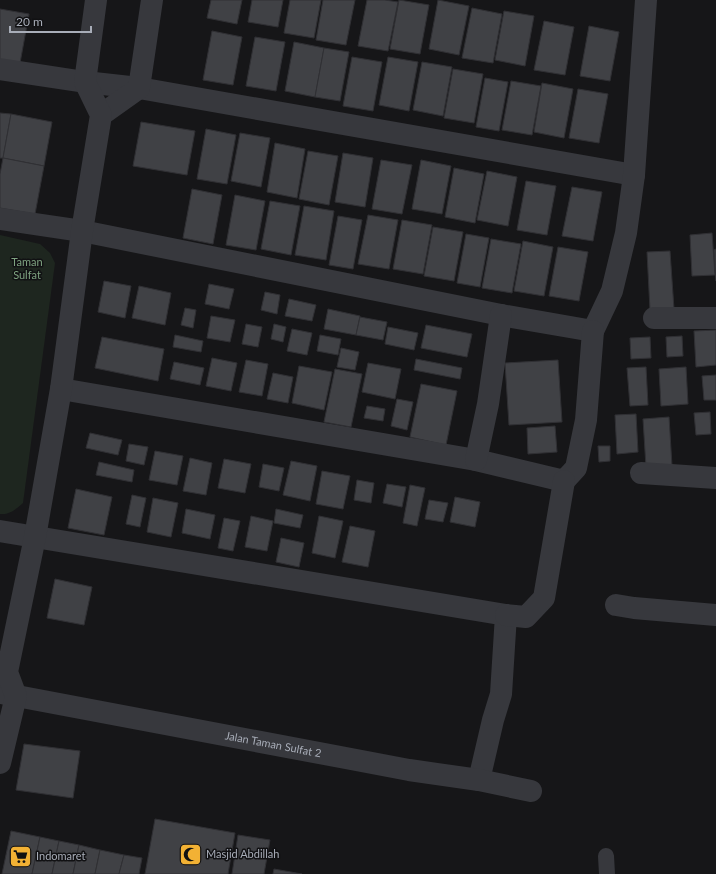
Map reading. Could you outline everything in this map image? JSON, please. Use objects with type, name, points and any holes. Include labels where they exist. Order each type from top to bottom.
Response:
[{"type":"street","points":[[0,763],[8,695],[4,676],[35,537],[61,389],[82,232],[101,115],[85,82],[96,0]]},
{"type":"street","points":[[101,115],[139,88],[152,0]]},
{"type":"street","points":[[0,531],[506,615],[526,617],[544,598],[564,481],[576,468],[586,420],[593,331],[612,291],[626,233],[634,175],[646,0]]},
{"type":"street","points":[[0,69],[85,82],[139,88],[634,175]]},
{"type":"street","points":[[0,219],[82,232],[501,315],[593,331]]},
{"type":"street","points":[[476,460],[488,404],[501,315]]},
{"type":"street","points":[[654,318],[716,318]]},
{"type":"street","points":[[61,389],[476,460],[564,481]]},
{"type":"street","points":[[641,473],[716,478]]},
{"type":"street","points":[[616,605],[716,615]]},
{"type":"street","points":[[479,780],[493,720],[501,694],[506,615]]},
{"type":"street","name":"Jalan Taman Sulfat 2","points":[[8,695],[409,770],[479,780],[531,791]]},
{"type":"lane","points":[[606,856],[607,874]]},
{"type":"green space","name":"Taman Sulfat","points":[[0,235],[40,244],[50,253],[55,263],[23,503],[7,514],[0,514]]},
{"type":"building","points":[[211,0],[242,0],[237,24],[207,18]]},
{"type":"building","points":[[252,0],[283,0],[278,27],[248,22]]},
{"type":"building","points":[[290,0],[321,0],[314,38],[284,33]]},
{"type":"building","points":[[323,0],[355,0],[346,45],[316,40]]},
{"type":"building","points":[[367,0],[398,2],[388,51],[358,46]]},
{"type":"building","points":[[399,0],[429,5],[420,54],[390,49]]},
{"type":"building","points":[[438,0],[469,6],[459,55],[429,49]]},
{"type":"building","points":[[472,8],[502,14],[493,63],[462,58]]},
{"type":"building","points":[[0,9],[29,14],[20,63],[0,60]]},
{"type":"building","points":[[504,11],[534,16],[525,66],[495,60]]},
{"type":"building","points":[[544,21],[574,27],[565,75],[534,70]]},
{"type":"building","points":[[589,26],[619,32],[610,81],[580,76]]},
{"type":"building","points":[[212,31],[242,37],[233,85],[203,80]]},
{"type":"building","points":[[255,37],[285,42],[276,91],[246,86]]},
{"type":"building","points":[[294,42],[324,48],[315,97],[285,91]]},
{"type":"building","points":[[324,48],[349,52],[340,101],[315,97]]},
{"type":"building","points":[[352,57],[382,62],[373,111],[343,106]]},
{"type":"building","points":[[388,57],[418,62],[409,111],[379,105]]},
{"type":"building","points":[[422,62],[452,67],[443,116],[413,110]]},
{"type":"building","points":[[453,69],[483,74],[474,123],[444,118]]},
{"type":"building","points":[[485,78],[508,82],[499,131],[476,127]]},
{"type":"building","points":[[511,81],[541,86],[532,135],[502,130]]},
{"type":"building","points":[[542,83],[573,89],[564,138],[534,132]]},
{"type":"building","points":[[578,89],[608,94],[599,143],[569,138]]},
{"type":"building","points":[[0,113],[11,114],[3,158],[0,158]]},
{"type":"building","points":[[11,114],[52,122],[44,166],[3,158]]},
{"type":"building","points":[[141,122],[195,131],[187,175],[133,166]]},
{"type":"building","points":[[206,129],[236,135],[227,184],[197,179]]},
{"type":"building","points":[[240,133],[270,138],[261,187],[231,181]]},
{"type":"building","points":[[275,143],[305,149],[297,198],[267,192]]},
{"type":"building","points":[[308,151],[338,156],[329,205],[299,199]]},
{"type":"building","points":[[343,153],[373,158],[365,207],[335,202]]},
{"type":"building","points":[[3,158],[44,166],[35,214],[0,208],[0,174]]},
{"type":"building","points":[[381,160],[412,165],[402,214],[372,209]]},
{"type":"building","points":[[421,160],[451,166],[442,214],[412,209]]},
{"type":"building","points":[[454,168],[484,174],[475,223],[445,217]]},
{"type":"building","points":[[487,171],[517,177],[508,226],[477,220]]},
{"type":"building","points":[[526,181],[556,186],[547,235],[517,230]]},
{"type":"building","points":[[572,187],[602,192],[593,241],[562,236]]},
{"type":"building","points":[[192,189],[222,195],[213,244],[183,238]]},
{"type":"building","points":[[235,195],[265,201],[256,250],[226,245]]},
{"type":"building","points":[[270,201],[300,206],[291,255],[261,249]]},
{"type":"building","points":[[304,206],[334,211],[326,260],[295,255]]},
{"type":"building","points":[[368,215],[398,220],[389,269],[358,264]]},
{"type":"building","points":[[338,216],[362,220],[353,269],[329,265]]},
{"type":"building","points":[[402,220],[432,225],[423,274],[393,269]]},
{"type":"building","points":[[433,227],[463,232],[454,281],[424,276]]},
{"type":"building","points":[[712,233],[715,275],[692,276],[690,235]]},
{"type":"building","points":[[466,234],[489,238],[480,287],[457,283]]},
{"type":"building","points":[[491,239],[521,244],[512,293],[482,288]]},
{"type":"building","points":[[523,241],[553,247],[544,296],[514,291]]},
{"type":"building","points":[[558,247],[588,252],[579,301],[549,296]]},
{"type":"building","points":[[716,249],[716,281],[714,250]]},
{"type":"building","points":[[670,251],[674,309],[650,310],[647,252]]},
{"type":"building","points":[[104,281],[131,286],[125,318],[98,312]]},
{"type":"building","points":[[209,284],[234,289],[229,309],[205,304]]},
{"type":"building","points":[[139,286],[171,293],[165,325],[132,318]]},
{"type":"building","points":[[265,292],[280,295],[277,314],[261,310]]},
{"type":"building","points":[[289,299],[316,305],[312,321],[285,316]]},
{"type":"building","points":[[185,308],[196,310],[193,328],[181,325]]},
{"type":"building","points":[[328,309],[360,316],[356,335],[324,329]]},
{"type":"building","points":[[211,316],[235,320],[230,342],[207,338]]},
{"type":"building","points":[[360,317],[387,322],[383,340],[356,335]]},
{"type":"building","points":[[246,324],[262,327],[258,347],[242,344]]},
{"type":"building","points":[[274,324],[286,327],[283,342],[271,339]]},
{"type":"building","points":[[426,325],[472,334],[467,357],[421,348]]},
{"type":"building","points":[[388,327],[418,333],[414,350],[385,344]]},
{"type":"building","points":[[292,329],[312,333],[307,355],[287,351]]},
{"type":"building","points":[[716,330],[716,365],[696,367],[694,331]]},
{"type":"building","points":[[175,335],[203,341],[201,352],[173,347]]},
{"type":"building","points":[[320,335],[341,339],[338,355],[317,351]]},
{"type":"building","points":[[682,336],[683,356],[667,357],[666,337]]},
{"type":"building","points":[[102,337],[164,349],[158,381],[95,368]]},
{"type":"building","points":[[650,337],[651,358],[631,359],[630,338]]},
{"type":"building","points":[[341,348],[359,352],[355,370],[337,367]]},
{"type":"building","points":[[212,358],[237,363],[231,391],[206,386]]},
{"type":"building","points":[[416,359],[462,368],[460,379],[414,370]]},
{"type":"building","points":[[246,360],[268,364],[262,396],[239,392]]},
{"type":"building","points":[[558,360],[562,422],[509,425],[505,363]]},
{"type":"building","points":[[174,362],[204,368],[200,385],[170,379]]},
{"type":"building","points":[[368,363],[401,369],[395,399],[362,392]]},
{"type":"building","points":[[299,366],[332,372],[324,410],[292,403]]},
{"type":"building","points":[[646,367],[648,405],[630,406],[627,368]]},
{"type":"building","points":[[686,367],[688,404],[661,406],[659,369]]},
{"type":"building","points":[[335,369],[362,374],[351,427],[324,422]]},
{"type":"building","points":[[273,373],[293,377],[288,403],[267,399]]},
{"type":"building","points":[[716,375],[716,400],[704,400],[702,376]]},
{"type":"building","points":[[421,384],[457,391],[446,445],[410,437]]},
{"type":"building","points":[[397,399],[413,402],[407,430],[391,426]]},
{"type":"building","points":[[367,406],[385,409],[383,421],[364,418]]},
{"type":"building","points":[[710,412],[711,434],[696,435],[694,413]]},
{"type":"building","points":[[636,414],[638,452],[617,454],[615,415]]},
{"type":"building","points":[[669,417],[672,466],[646,467],[643,419]]},
{"type":"building","points":[[555,426],[557,452],[528,454],[527,428]]},
{"type":"building","points":[[90,433],[122,440],[118,455],[86,448]]},
{"type":"building","points":[[129,444],[148,447],[144,465],[126,461]]},
{"type":"building","points":[[598,446],[610,446],[610,461],[599,462]]},
{"type":"building","points":[[155,451],[183,456],[177,485],[149,480]]},
{"type":"building","points":[[190,458],[212,463],[206,495],[183,491]]},
{"type":"building","points":[[224,459],[251,464],[245,493],[218,488]]},
{"type":"building","points":[[291,461],[317,466],[310,501],[283,495]]},
{"type":"building","points":[[99,462],[134,470],[132,482],[96,475]]},
{"type":"building","points":[[263,464],[284,468],[279,491],[259,487]]},
{"type":"building","points":[[322,471],[350,476],[343,509],[316,504]]},
{"type":"building","points":[[357,480],[374,483],[371,503],[354,500]]},
{"type":"building","points":[[387,484],[406,487],[402,507],[383,503]]},
{"type":"building","points":[[410,485],[425,488],[417,526],[403,523]]},
{"type":"building","points":[[76,489],[112,497],[104,535],[68,528]]},
{"type":"building","points":[[132,495],[146,498],[140,527],[126,524]]},
{"type":"building","points":[[455,497],[480,502],[475,527],[450,522]]},
{"type":"building","points":[[153,498],[178,503],[171,537],[147,532]]},
{"type":"building","points":[[429,500],[448,503],[443,522],[425,519]]},
{"type":"building","points":[[186,509],[215,515],[210,539],[182,533]]},
{"type":"building","points":[[276,509],[303,515],[300,528],[274,523]]},
{"type":"building","points":[[251,516],[273,521],[267,551],[245,547]]},
{"type":"building","points":[[319,516],[343,521],[335,558],[312,553]]},
{"type":"building","points":[[224,518],[240,521],[233,551],[218,548]]},
{"type":"building","points":[[350,526],[375,531],[368,567],[342,562]]},
{"type":"building","points":[[281,538],[304,543],[299,567],[276,562]]},
{"type":"building","points":[[55,579],[92,587],[84,625],[47,618]]},
{"type":"building","points":[[24,744],[80,751],[73,798],[16,790]]},
{"type":"building","name":"Masjid Abdillah","points":[[155,819],[235,833],[228,874],[145,874]]},
{"type":"building","name":"Indomaret","points":[[11,831],[40,837],[32,874],[2,874]]},
{"type":"building","points":[[238,835],[270,840],[264,874],[232,874]]},
{"type":"building","points":[[40,837],[59,841],[52,874],[32,874]]},
{"type":"building","points":[[59,841],[79,845],[73,874],[52,874]]},
{"type":"building","points":[[79,845],[100,850],[95,874],[73,874]]},
{"type":"building","points":[[100,850],[124,855],[119,874],[95,874]]},
{"type":"building","points":[[124,855],[142,858],[139,874],[119,874]]},
{"type":"building","points":[[274,869],[302,874],[273,874]]},
{"type":"place","name":"Masjid Abdillah","points":[[190,854]]},
{"type":"place","name":"Indomaret","points":[[21,856]]}]
